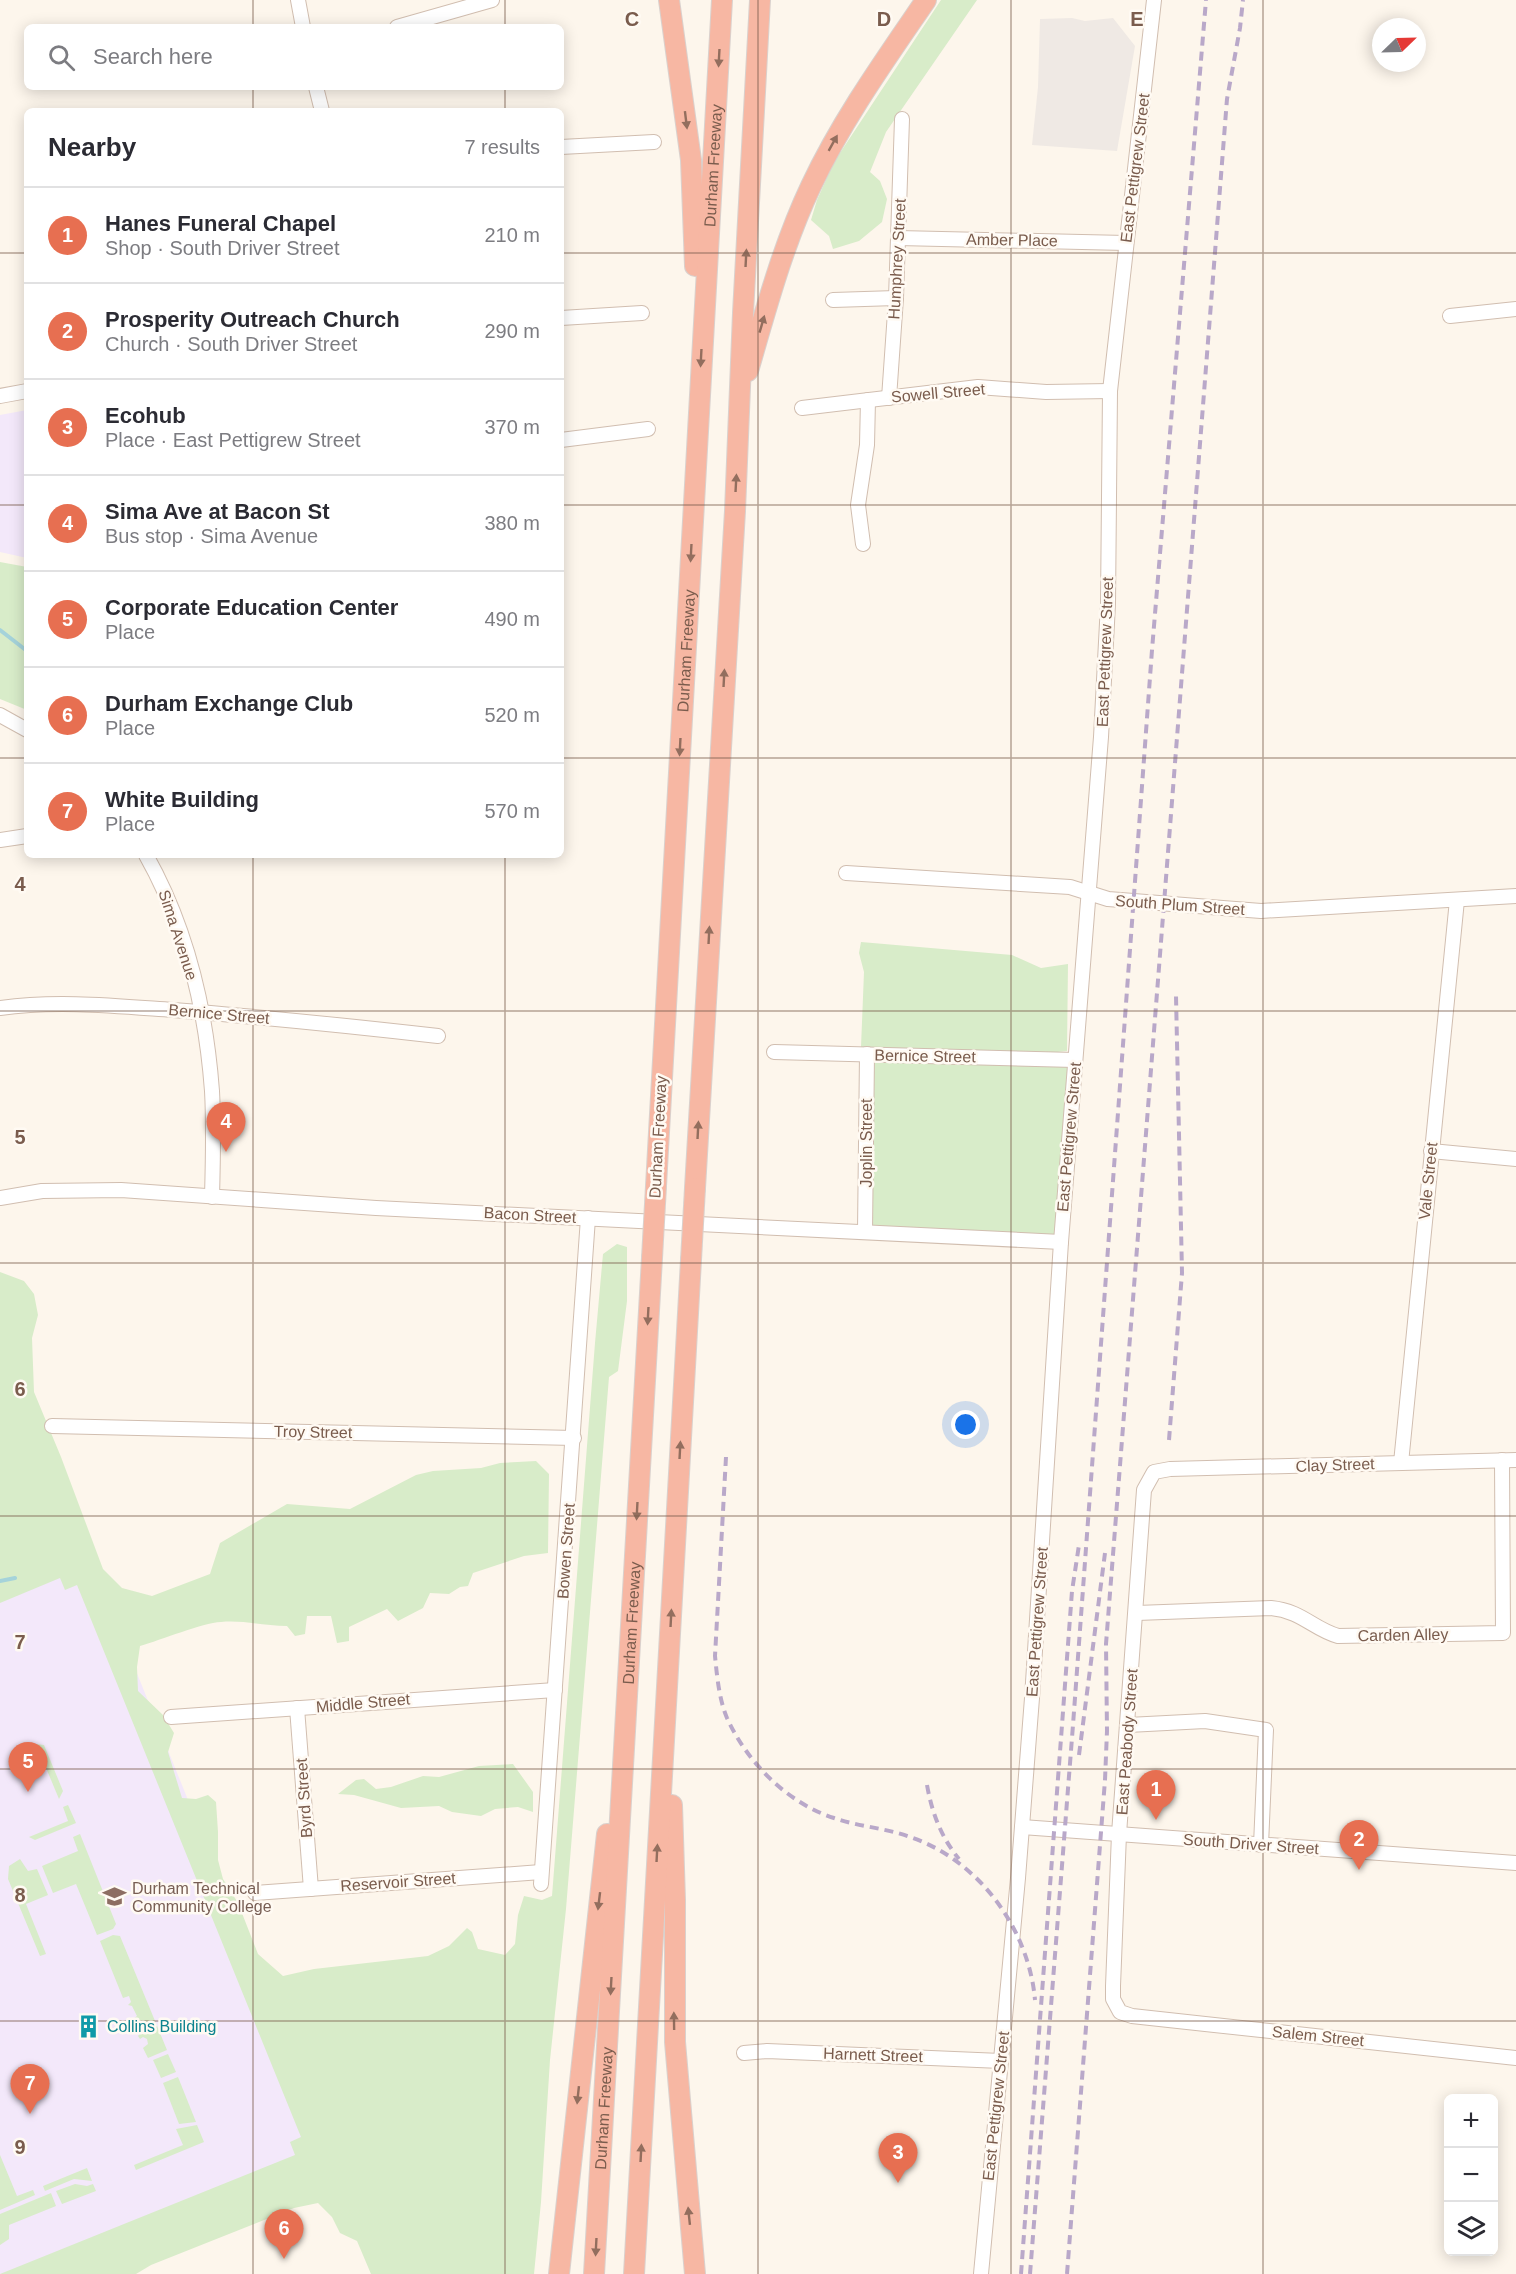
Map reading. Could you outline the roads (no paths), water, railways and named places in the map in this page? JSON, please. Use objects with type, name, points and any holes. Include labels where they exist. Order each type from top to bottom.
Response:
[{"type":"highway","points":[[669,0],[691,160],[695,282],[703,332]]},
{"type":"highway","name":"Durham Freeway","points":[[594,2274],[722,0]]},
{"type":"highway","points":[[634,2274],[740,400],[760,0]]},
{"type":"highway","points":[[740,400],[780,263],[810,187],[843,124],[926,0]]},
{"type":"highway","points":[[559,2274],[630,1634]]},
{"type":"highway","points":[[667,1677],[675,1900],[675,2043],[695,2274]]},
{"type":"street","points":[[298,0],[302,24]]},
{"type":"street","points":[[408,24],[492,0]]},
{"type":"street","name":"East Pettigrew Street","points":[[981,2274],[1022,1827],[1061,1242],[1106,670],[1110,391],[1154,0]]},
{"type":"street","points":[[317,90],[321,108]]},
{"type":"street","name":"Humphrey Street","points":[[889,398],[896,298],[902,119]]},
{"type":"street","points":[[564,147],[654,142]]},
{"type":"street","name":"Amber Place","points":[[898,238],[1126,243]]},
{"type":"street","points":[[833,300],[896,298]]},
{"type":"street","points":[[1450,316],[1516,309]]},
{"type":"street","points":[[564,318],[642,313]]},
{"type":"street","name":"Sowell Street","points":[[802,408],[978,387],[1046,392],[1110,391]]},
{"type":"street","points":[[0,396],[24,392]]},
{"type":"street","points":[[863,544],[858,505],[867,445],[868,400]]},
{"type":"street","points":[[564,440],[648,429]]},
{"type":"street","points":[[0,715],[24,728]]},
{"type":"street","points":[[0,840],[24,836]]},
{"type":"street","name":"Sima Avenue","points":[[148,858],[174,913],[200,1012],[212,1090],[212,1197]]},
{"type":"street","name":"South Plum Street","points":[[846,873],[1070,887],[1107,899],[1261,910],[1516,896]]},
{"type":"street","name":"Vale Street","points":[[1401,1463],[1458,900]]},
{"type":"street","name":"Bernice Street","points":[[0,1008],[61,1004],[200,1012],[438,1036]]},
{"type":"street","name":"Bernice Street","points":[[774,1052],[1076,1060]]},
{"type":"street","name":"Joplin Street","points":[[865,1232],[867,1054]]},
{"type":"street","points":[[1431,1151],[1516,1160]]},
{"type":"street","name":"Bacon Street","points":[[0,1198],[42,1191],[90,1190],[376,1208],[1061,1242]]},
{"type":"street","name":"Bowen Street","points":[[541,1878],[588,1218]]},
{"type":"street","name":"Troy Street","points":[[52,1426],[574,1438]]},
{"type":"street","name":"Clay Street","points":[[1154,1472],[1170,1469],[1509,1460]]},
{"type":"street","name":"Carden Alley","points":[[1137,1613],[1271,1608],[1300,1615],[1330,1634],[1338,1636],[1503,1633],[1509,1460]]},
{"type":"street","name":"East Peabody Street","points":[[1119,2012],[1113,1999],[1113,1986],[1119,1834],[1137,1613],[1144,1490],[1154,1472]]},
{"type":"street","name":"Middle Street","points":[[171,1717],[555,1689]]},
{"type":"street","name":"Byrd Street","points":[[297,1708],[311,1889]]},
{"type":"street","points":[[1128,1725],[1206,1722],[1266,1730],[1261,1845]]},
{"type":"street","name":"South Driver Street","points":[[1022,1827],[1516,1863]]},
{"type":"street","name":"Reservoir Street","points":[[255,1893],[541,1878]]},
{"type":"street","name":"Salem Street","points":[[1119,2012],[1132,2016],[1516,2058]]},
{"type":"street","name":"Harnett Street","points":[[744,2053],[767,2051],[1001,2061]]},
{"type":"waterway","points":[[0,630],[24,649]]},
{"type":"waterway","points":[[0,1581],[15,1578]]},
{"type":"railway","points":[[1030,2274],[1152,650],[1206,0]]},
{"type":"railway","points":[[1067,2274],[1105,1780],[1106,1644],[1227,99],[1243,0]]},
{"type":"railway","points":[[1169,1440],[1182,1273],[1176,996]]},
{"type":"railway","points":[[726,1457],[715,1656],[722,1703],[735,1734],[770,1779],[800,1802],[834,1818],[913,1838],[937,1849],[979,1881],[997,1902],[1023,1949],[1031,1974],[1035,2000]]},
{"type":"railway","points":[[1021,2274],[1072,1591],[1079,1545]]},
{"type":"railway","points":[[1079,1755],[1105,1553]]},
{"type":"railway","points":[[927,1785],[938,1824],[959,1859]]},
{"type":"place","name":"Sima Ave at Bacon St","points":[[226,1152]]},
{"type":"place","name":"Corporate Education Center","points":[[28,1792]]},
{"type":"place","name":"Hanes Funeral Chapel","points":[[1156,1820]]},
{"type":"place","name":"Prosperity Outreach Church","points":[[1359,1870]]},
{"type":"place","name":"Durham Technical Community College","points":[[114,1897]]},
{"type":"place","name":"Collins Building","points":[[89,2026]]},
{"type":"place","name":"White Building","points":[[30,2114]]},
{"type":"place","name":"Ecohub","points":[[898,2183]]},
{"type":"place","name":"Durham Exchange Club","points":[[284,2259]]}]
